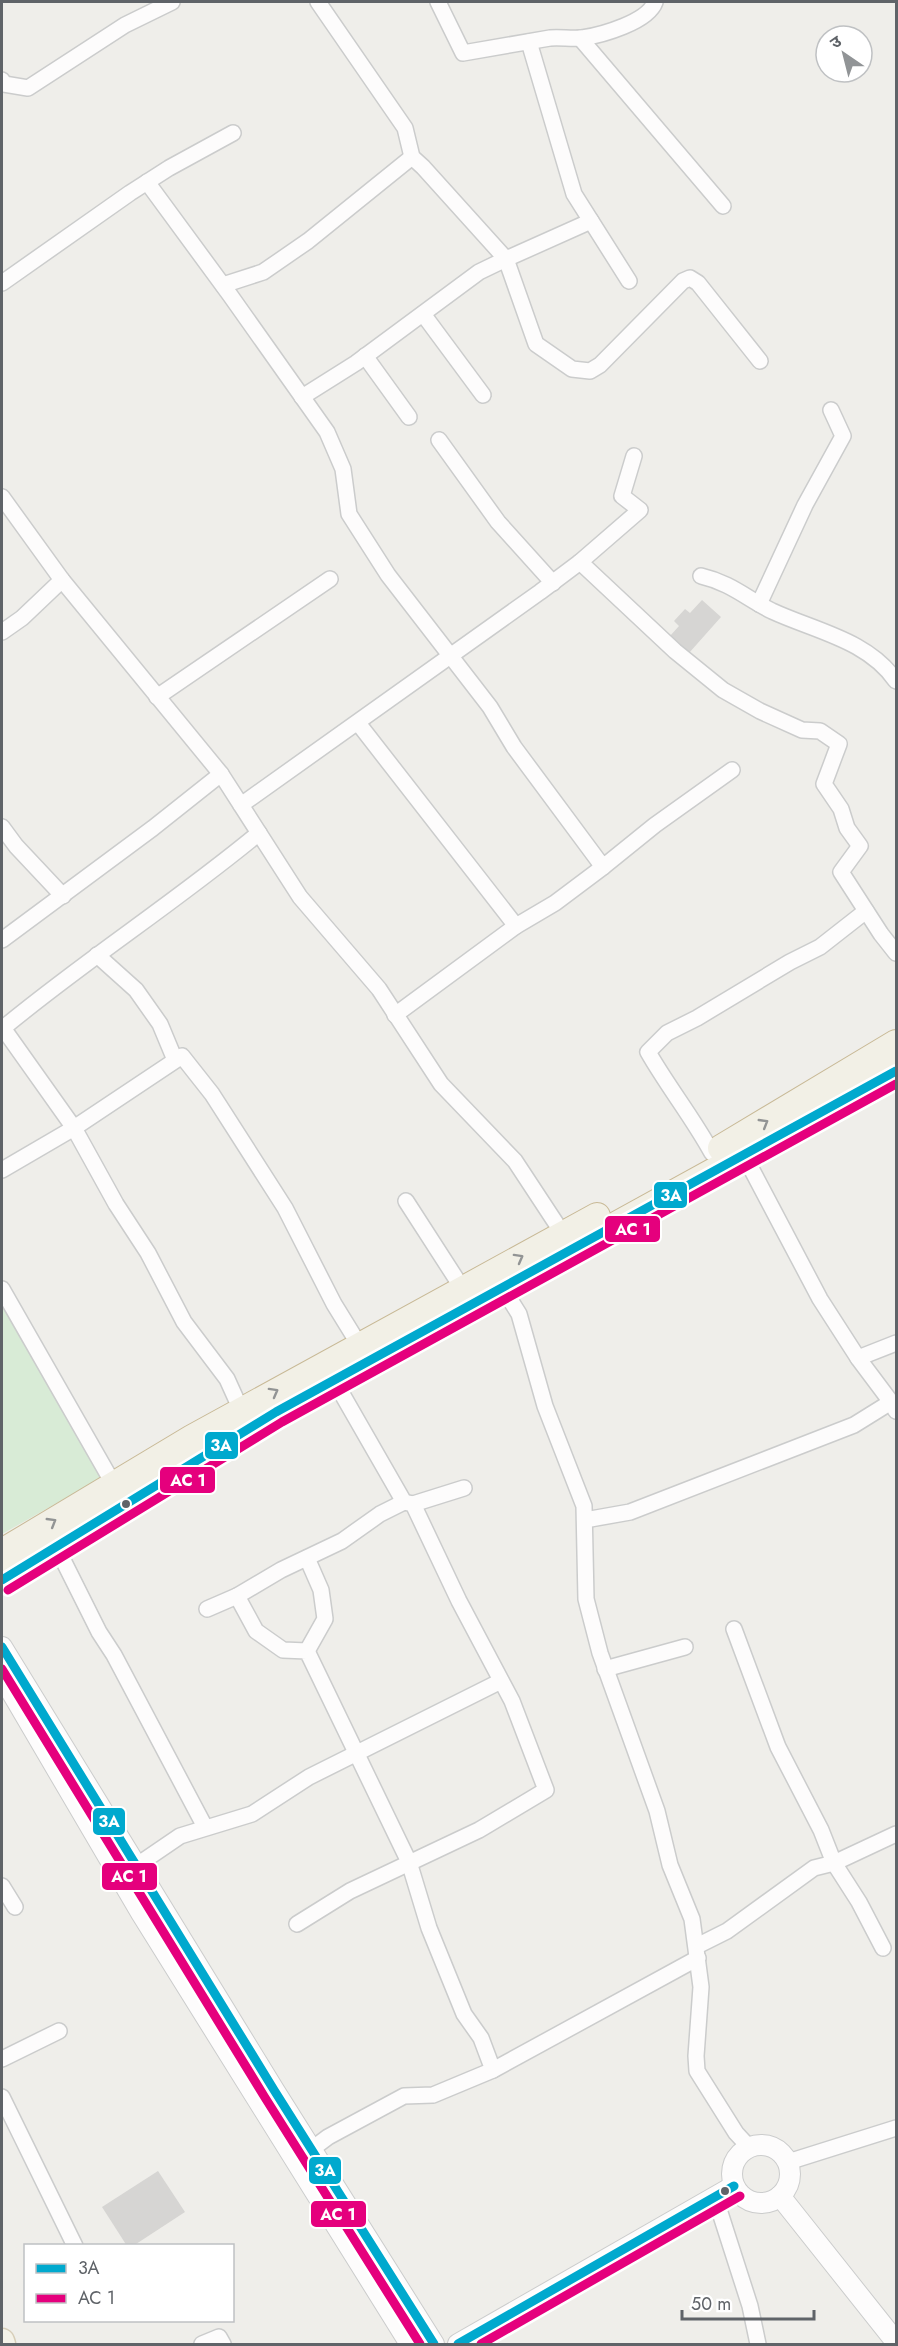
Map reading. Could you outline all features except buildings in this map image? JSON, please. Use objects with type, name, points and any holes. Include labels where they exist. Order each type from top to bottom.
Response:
[{"type":"highway","points":[[567,1242],[897,1043]]},
{"type":"highway","points":[[2,1552],[241,1410],[364,1352],[567,1242],[744,1155],[897,1071]]},
{"type":"highway","points":[[2,1580],[276,1412],[334,1380],[364,1352]]},
{"type":"street","points":[[2,80],[4,84],[28,88],[125,25],[172,2]]},
{"type":"street","points":[[318,2],[405,128],[411,158],[423,167],[506,259],[536,344],[572,369],[591,371],[600,365],[683,281],[690,278],[698,283],[760,361]]},
{"type":"street","points":[[438,2],[463,53],[554,38],[580,38],[604,34],[637,19],[655,2]]},
{"type":"street","points":[[580,38],[723,206]]},
{"type":"street","points":[[529,42],[574,194],[629,281]]},
{"type":"street","points":[[2,283],[147,183],[233,133]]},
{"type":"street","points":[[223,285],[263,272],[272,266],[345,213],[411,158]]},
{"type":"street","points":[[147,183],[223,285],[327,432],[343,469],[349,514],[388,575],[490,707],[514,747],[603,867]]},
{"type":"street","points":[[302,397],[365,356],[479,272],[591,221]]},
{"type":"street","points":[[423,314],[483,395]]},
{"type":"street","points":[[365,356],[409,417]]},
{"type":"street","points":[[759,604],[805,505],[843,436],[831,410]]},
{"type":"street","points":[[439,440],[498,522],[553,583]]},
{"type":"street","points":[[241,805],[553,583],[640,510],[621,496],[633,456]]},
{"type":"street","points":[[2,497],[62,579],[221,774],[300,897],[379,989],[441,1084],[515,1161],[567,1242]]},
{"type":"street","points":[[580,562],[675,651],[723,690],[760,711],[802,730],[820,732],[839,744],[824,784],[841,809],[848,828],[860,846],[841,872],[897,953]]},
{"type":"street","points":[[701,576],[732,586],[784,617],[808,624],[866,652],[889,670],[897,681]]},
{"type":"street","points":[[2,632],[22,618],[62,579]]},
{"type":"street","points":[[157,697],[330,579]]},
{"type":"street","points":[[358,723],[516,926]]},
{"type":"street","points":[[395,1015],[516,926],[555,903],[655,825],[732,770]]},
{"type":"street","points":[[2,940],[221,774]]},
{"type":"street","points":[[2,827],[16,846],[63,896]]},
{"type":"street","points":[[241,1410],[226,1379],[184,1322],[148,1253],[116,1204],[74,1128],[2,1029],[97,955],[179,897],[259,833]]},
{"type":"street","points":[[712,1153],[648,1052],[667,1033],[820,946],[866,911]]},
{"type":"street","points":[[97,955],[136,990],[160,1024],[175,1060]]},
{"type":"street","points":[[2,1170],[74,1128],[182,1056],[212,1094],[285,1208],[328,1294],[364,1352]]},
{"type":"street","points":[[585,1520],[630,1512],[854,1425],[894,1407],[858,1358],[820,1299],[744,1155]]},
{"type":"street","points":[[406,1201],[467,1296]]},
{"type":"street","points":[[498,1280],[519,1314],[545,1406],[584,1506],[586,1599],[605,1669],[657,1811],[670,1865],[693,1919],[701,1987],[697,2071],[736,2133],[750,2147]]},
{"type":"street","points":[[2,1289],[114,1485]]},
{"type":"street","points":[[858,1358],[897,1343]]},
{"type":"street","points":[[297,1924],[350,1891],[479,1830],[546,1790],[512,1701],[409,1503],[334,1380]]},
{"type":"street","points":[[207,1610],[342,1540],[380,1514],[409,1503],[464,1488]]},
{"type":"street","points":[[56,1546],[99,1632],[114,1655],[204,1827]]},
{"type":"street","points":[[307,1558],[321,1590],[325,1620],[307,1651]]},
{"type":"street","points":[[237,1596],[256,1631],[283,1650],[307,1651]]},
{"type":"street","points":[[734,1629],[778,1747],[821,1830],[834,1863],[859,1902],[883,1948]]},
{"type":"street","points":[[2,1647],[434,2344]]},
{"type":"street","points":[[605,1669],[685,1647]]},
{"type":"street","points":[[307,1651],[409,1862],[429,1928],[464,2014],[481,2038],[493,2070]]},
{"type":"street","points":[[2,1677],[141,1913],[410,2344]]},
{"type":"street","points":[[136,1866],[180,1836],[252,1814],[309,1777],[501,1681]]},
{"type":"street","points":[[312,2149],[328,2137],[404,2096],[433,2095],[493,2070],[698,1952],[814,1868],[834,1863],[897,1834]]},
{"type":"street","points":[[2,1886],[15,1907]]},
{"type":"street","points":[[2,2059],[59,2031]]},
{"type":"street","points":[[2,2097],[74,2244]]},
{"type":"street","points":[[788,2162],[897,2128]]},
{"type":"street","points":[[761,2145],[772,2147],[782,2153],[788,2162],[790,2173],[788,2185],[773,2201],[762,2203],[750,2201],[734,2186],[732,2175],[734,2163],[740,2154],[750,2147],[761,2145]]},
{"type":"street","points":[[458,2344],[734,2186]]},
{"type":"street","points":[[780,2196],[897,2342]]},
{"type":"street","points":[[716,2197],[750,2306],[758,2344]]},
{"type":"street","points":[[202,2344],[219,2337],[223,2344]]},
{"type":"green space","points":[[2,1303],[101,1478],[2,1534]]},
{"type":"transit line","name":"3A","points":[[2,1580],[276,1412],[896,1071]]},
{"type":"transit line","points":[[8,1590],[282,1422],[896,1084]]},
{"type":"transit line","name":"3A","points":[[2,1647],[274,2090],[434,2344]]},
{"type":"transit line","points":[[2,1669],[264,2096],[420,2344]]},
{"type":"transit line","name":"3A","points":[[458,2344],[734,2186]]},
{"type":"transit line","points":[[481,2344],[740,2196]]}]
